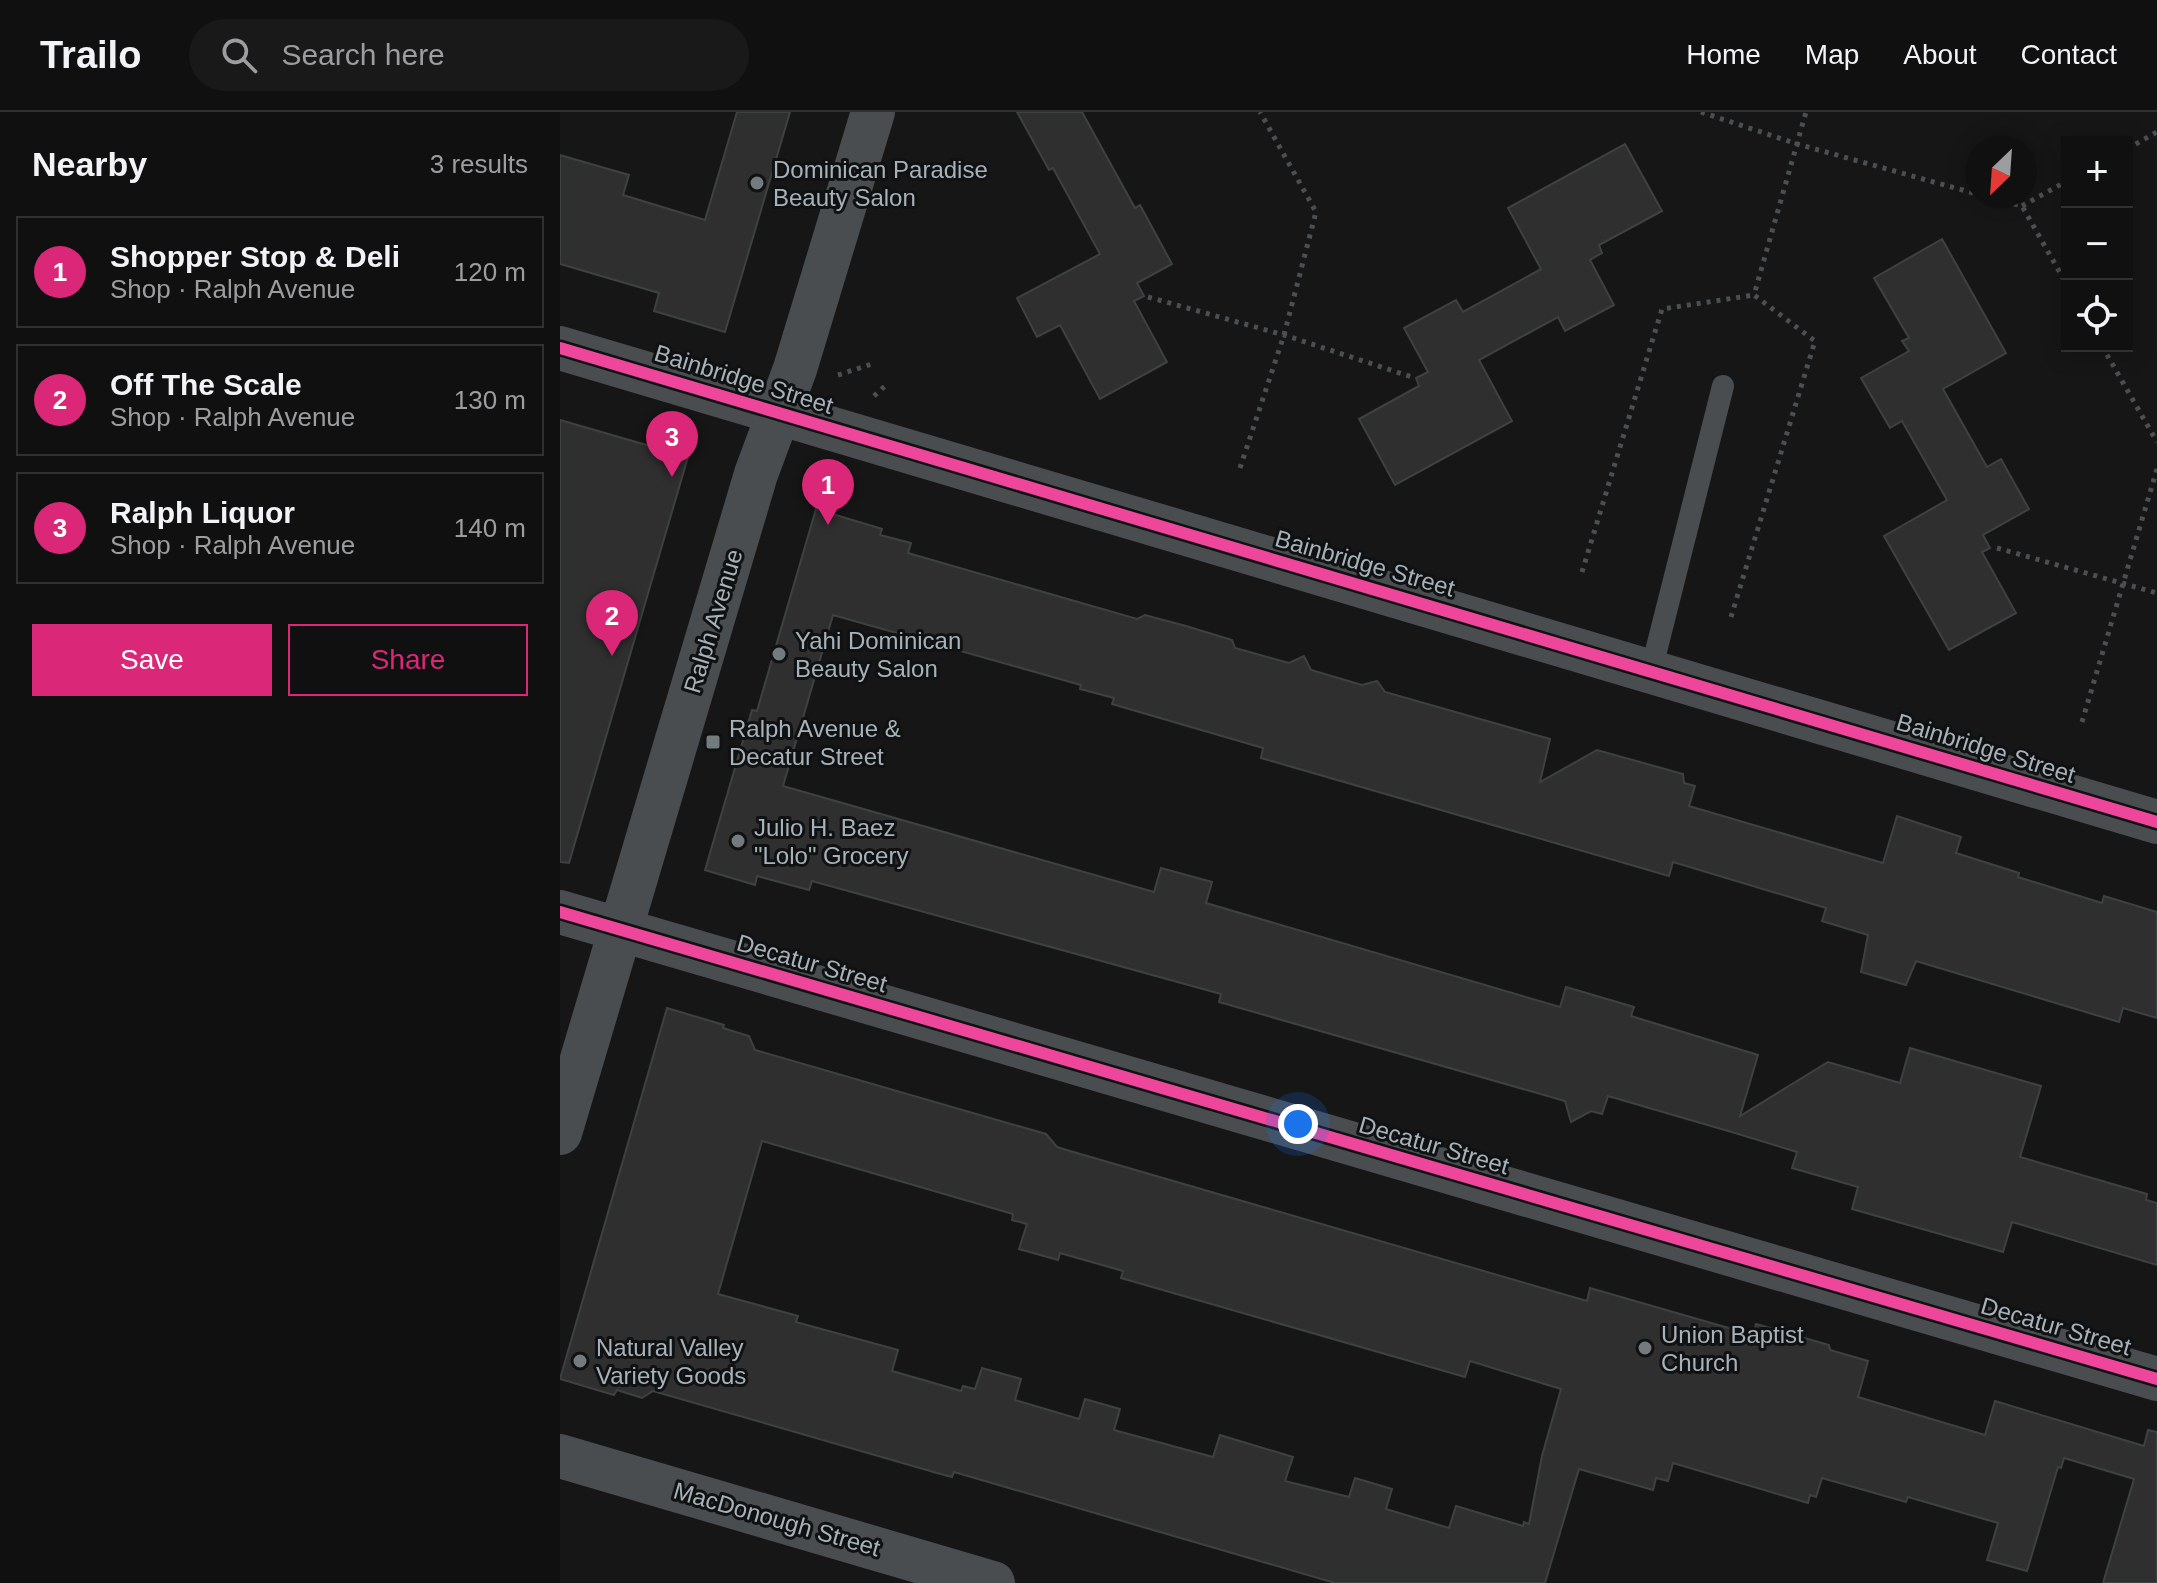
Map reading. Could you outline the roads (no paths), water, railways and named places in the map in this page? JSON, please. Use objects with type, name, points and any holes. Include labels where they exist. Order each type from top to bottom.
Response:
[{"type":"street","name":"Ralph Avenue","points":[[560,1133],[756,474],[780,412],[873,112]]},
{"type":"street","name":"Bainbridge Street","points":[[560,348],[2157,822]]},
{"type":"street","name":"Decatur Street","points":[[560,912],[2157,1379]]},
{"type":"street","name":"MacDonough Street","points":[[560,1456],[993,1583]]},
{"type":"lane","points":[[1651,671],[1723,386]]},
{"type":"place","name":"Dominican Paradise Beauty Salon","points":[[757,183]]},
{"type":"place","name":"Ralph Liquor","points":[[672,477]]},
{"type":"place","name":"Shopper Stop & Deli","points":[[828,525]]},
{"type":"place","name":"Yahi Dominican Beauty Salon","points":[[779,654]]},
{"type":"place","name":"Off The Scale","points":[[612,656]]},
{"type":"place","name":"Ralph Avenue & Decatur Street","points":[[713,742]]},
{"type":"place","name":"Julio H. Baez \"Lolo\" Grocery","points":[[738,841]]},
{"type":"place","name":"Union Baptist Church","points":[[1645,1348]]},
{"type":"place","name":"Natural Valley Variety Goods","points":[[580,1361]]}]
